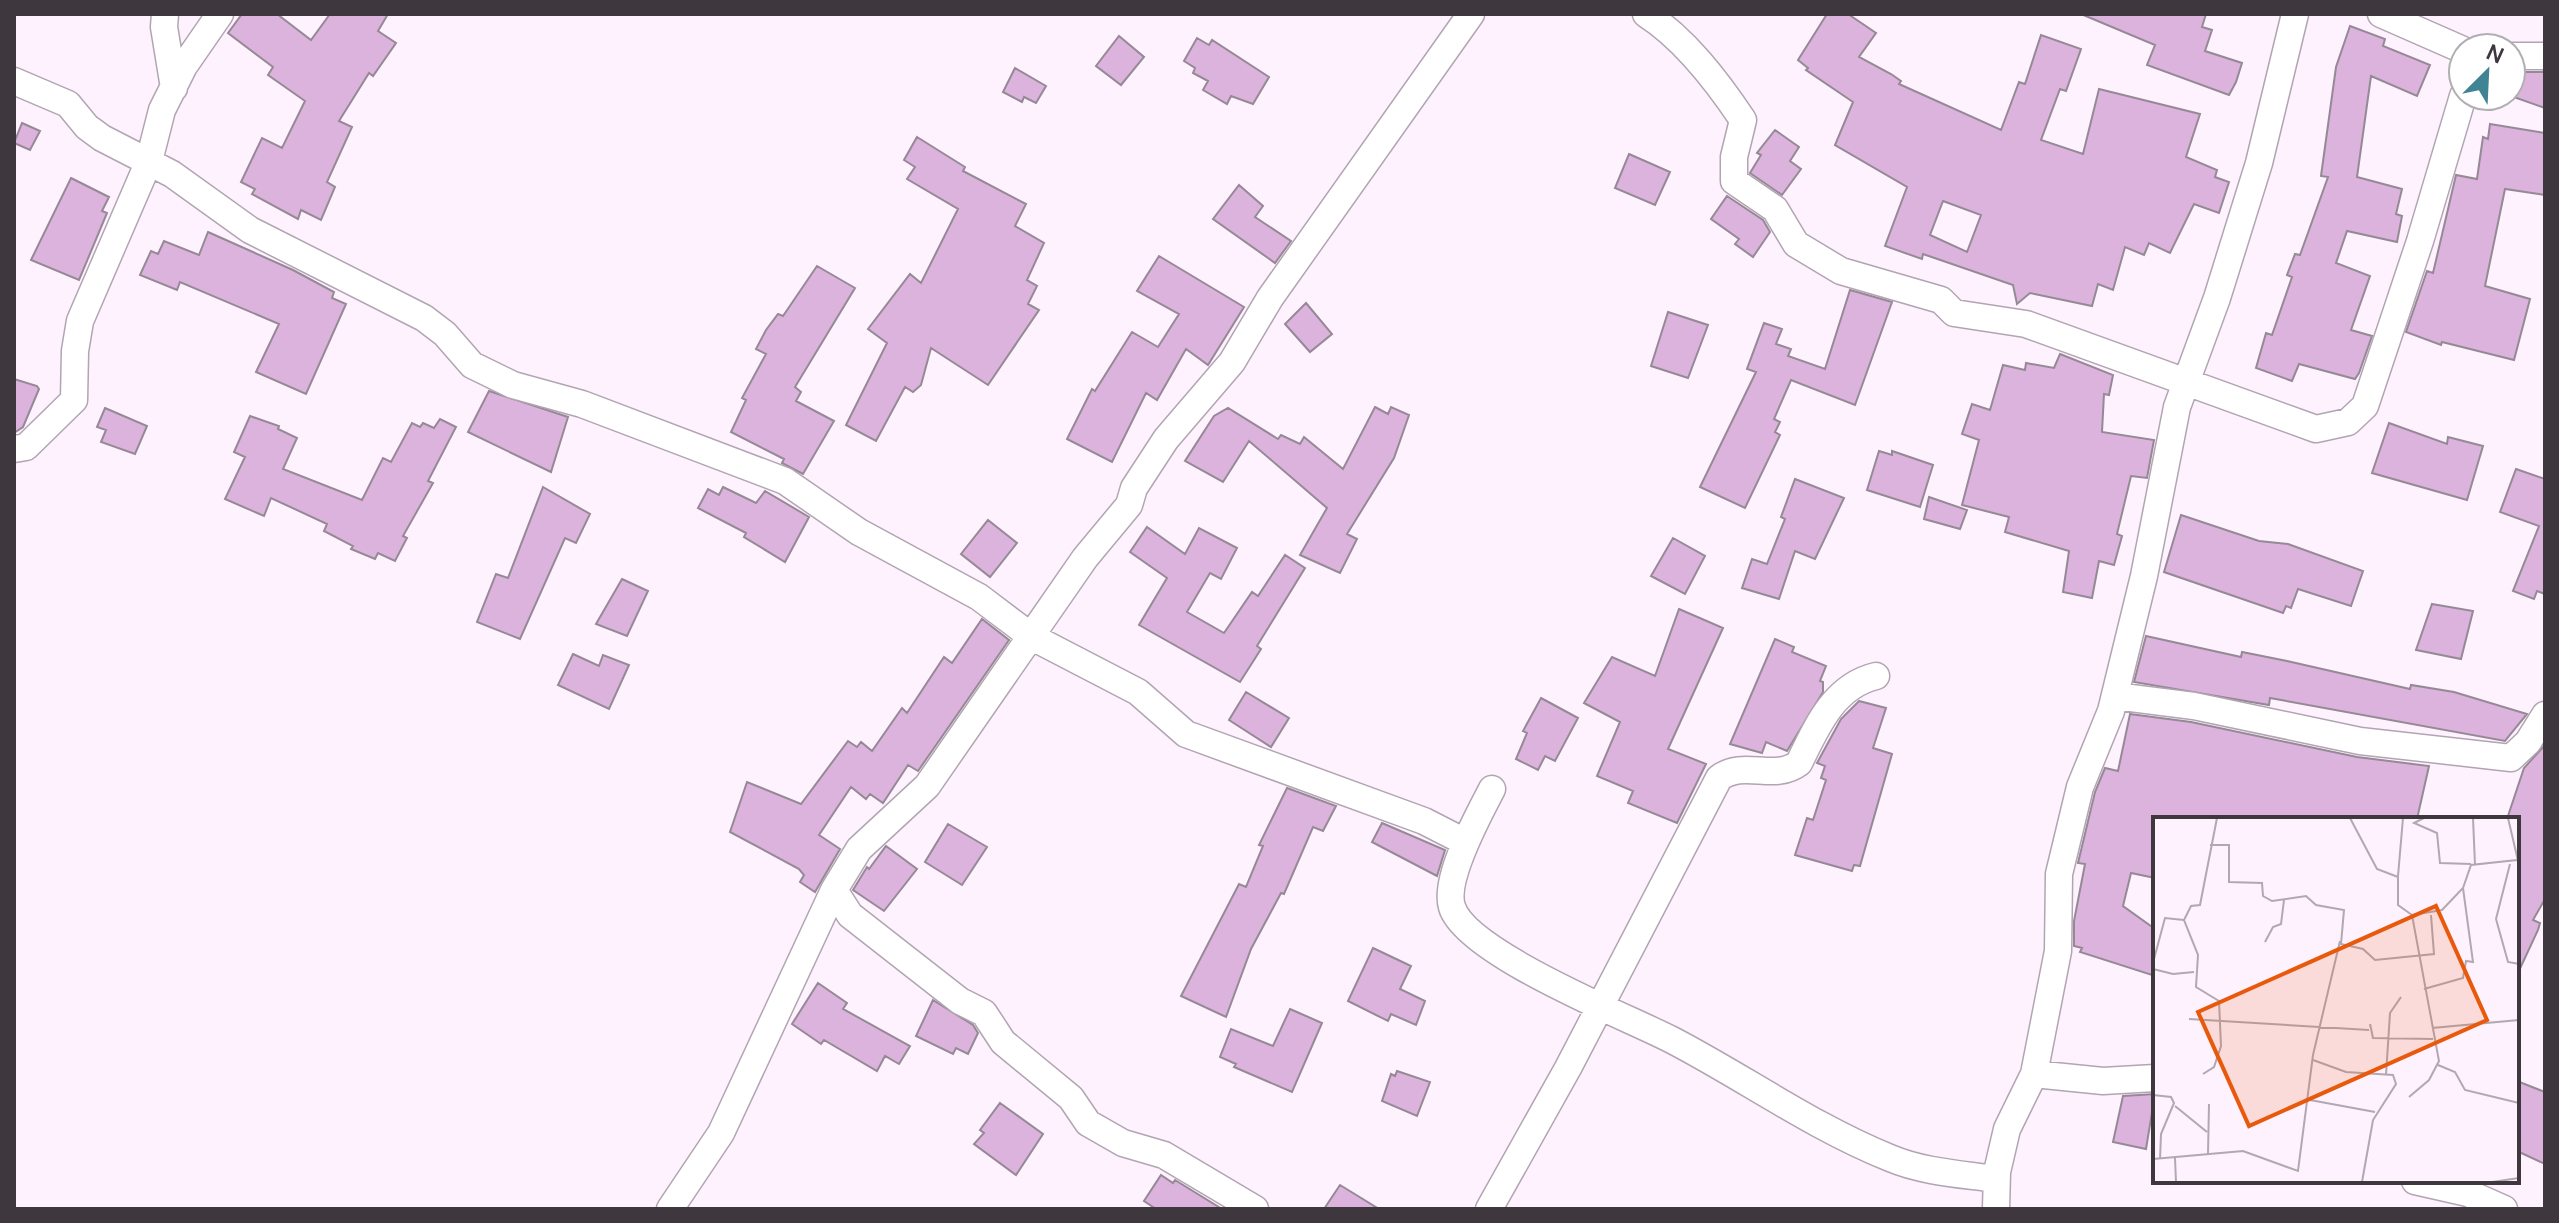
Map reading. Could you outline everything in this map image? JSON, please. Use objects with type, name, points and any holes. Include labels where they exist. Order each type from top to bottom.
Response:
[{"type":"street","points":[[165,14],[174,88]]},
{"type":"street","points":[[14,449],[26,447],[74,400],[75,351],[80,321],[149,161],[162,110],[220,14]]},
{"type":"street","points":[[670,1209],[721,1133],[834,890],[859,849],[927,786],[1085,558],[1129,505],[1134,488],[1166,439],[1232,362],[1270,298],[1471,14]]},
{"type":"street","points":[[1646,14],[1662,24],[1696,59],[1743,120],[1734,157],[1734,181],[1775,209],[1796,244],[1841,271],[1941,300],[1954,313],[2026,324],[2316,429],[2348,422],[2365,406],[2420,241],[2458,112]]},
{"type":"street","points":[[1996,1209],[1996,1179],[2007,1129],[2034,1074],[2058,951],[2059,874],[2080,787],[2115,696],[2144,576],[2177,407],[2259,163],[2295,14]]},
{"type":"street","points":[[2381,14],[2447,43]]},
{"type":"street","points":[[14,81],[68,104],[87,127],[102,138],[149,161],[250,230],[424,318],[445,334],[472,365],[513,385],[595,409],[785,481],[859,532],[979,597],[1032,637],[1138,692],[1186,734],[1424,821],[1465,842]]},
{"type":"street","points":[[1489,1209],[1599,1008],[1719,778],[1729,770],[1788,771],[1799,763],[1841,691],[1859,680],[1876,676]]},
{"type":"street","points":[[2115,696],[2194,706],[2360,741],[2511,758],[2528,742],[2545,715]]},
{"type":"street","points":[[1492,789],[1465,842],[1454,876],[1451,907],[1466,928],[1496,950],[1599,1008],[1671,1040],[1832,1131],[1892,1160],[1941,1172],[1996,1179]]},
{"type":"street","points":[[834,890],[850,915],[960,1001],[984,1013],[1003,1042],[1071,1098],[1088,1123],[1123,1143],[1164,1155],[1255,1209]]},
{"type":"street","points":[[2034,1074],[2103,1081],[2153,1078]]},
{"type":"street","points":[[2424,1183],[2468,1193],[2504,1209]]},
{"type":"building","points":[[242,14],[277,14],[311,40],[330,14],[388,14],[378,31],[396,43],[373,76],[369,73],[339,121],[352,127],[327,182],[335,187],[321,220],[301,210],[298,219],[252,194],[255,189],[241,182],[262,138],[282,148],[305,101],[268,75],[273,67],[228,33]]},
{"type":"building","points":[[1827,14],[1848,14],[1876,33],[1859,57],[1891,74],[1901,81],[1899,84],[2001,130],[2019,82],[2025,84],[2041,35],[2081,49],[2066,91],[2060,89],[2041,140],[2083,154],[2099,89],[2200,114],[2186,157],[2217,170],[2215,177],[2229,182],[2219,213],[2194,204],[2170,253],[2149,243],[2144,255],[2125,247],[2113,290],[2098,284],[2092,306],[2030,293],[2017,304],[2013,285],[1923,254],[1922,259],[1885,246],[1907,187],[1835,145],[1853,102],[1806,70],[1808,68],[1798,60]],"holes":[[[1943,201],[1981,215],[1967,252],[1930,235]]]},
{"type":"building","points":[[2081,14],[2206,14],[2202,27],[2212,30],[2205,51],[2242,63],[2236,82],[2229,95],[2147,65],[2155,45]]},
{"type":"building","points":[[2350,26],[2385,39],[2383,46],[2430,65],[2417,96],[2371,76],[2357,177],[2402,189],[2396,214],[2402,216],[2397,242],[2347,231],[2336,263],[2370,276],[2351,330],[2372,336],[2359,373],[2355,379],[2299,364],[2292,381],[2256,368],[2266,333],[2272,335],[2292,277],[2287,275],[2295,254],[2300,255],[2328,177],[2321,176],[2336,67]]},
{"type":"building","points":[[1119,36],[1144,57],[1121,85],[1096,66]]},
{"type":"building","points":[[1197,38],[1209,45],[1212,40],[1269,77],[1253,104],[1231,96],[1227,104],[1203,90],[1208,81],[1193,73],[1195,68],[1184,61]]},
{"type":"building","points":[[1015,68],[1046,86],[1036,103],[1024,97],[1022,102],[1003,92]]},
{"type":"building","points":[[2527,72],[2545,72],[2545,108],[2527,102]]},
{"type":"building","points":[[22,123],[40,131],[30,150],[14,143]]},
{"type":"building","points":[[2490,124],[2545,133],[2545,195],[2505,189],[2485,286],[2530,299],[2514,360],[2442,342],[2441,345],[2406,332],[2427,271],[2433,273],[2456,175],[2477,179],[2483,137],[2488,139]]},
{"type":"building","points":[[1775,130],[1799,147],[1790,161],[1801,169],[1782,195],[1750,173],[1761,155],[1757,153]]},
{"type":"building","points":[[917,137],[965,167],[963,171],[1026,204],[1015,226],[1044,243],[1027,280],[1037,286],[1028,304],[1039,310],[988,385],[931,348],[921,385],[913,392],[905,387],[876,441],[846,425],[887,343],[868,329],[910,274],[921,283],[958,209],[907,179],[915,167],[904,160]]},
{"type":"building","points":[[1629,154],[1670,172],[1655,205],[1615,188]]},
{"type":"building","points":[[71,178],[109,197],[102,211],[107,213],[79,280],[31,260]]},
{"type":"building","points":[[1239,185],[1263,206],[1255,217],[1291,241],[1275,263],[1213,219]]},
{"type":"building","points":[[1727,196],[1763,220],[1770,232],[1753,257],[1735,244],[1739,239],[1711,219]]},
{"type":"building","points":[[208,232],[293,270],[334,292],[332,298],[346,304],[306,394],[256,372],[279,324],[180,282],[177,290],[140,275],[151,251],[158,254],[164,241],[199,255]]},
{"type":"building","points":[[1159,256],[1244,307],[1208,365],[1186,349],[1157,400],[1146,393],[1112,462],[1067,439],[1092,389],[1095,391],[1132,332],[1158,347],[1179,314],[1137,291]]},
{"type":"building","points":[[817,266],[855,288],[795,387],[801,392],[796,401],[834,421],[803,474],[782,463],[784,459],[731,432],[746,400],[742,398],[766,354],[756,349],[766,330],[778,314],[783,316]]},
{"type":"building","points":[[1850,290],[1892,302],[1855,405],[1791,380],[1774,419],[1780,422],[1775,432],[1780,435],[1745,508],[1700,487],[1756,372],[1747,369],[1764,323],[1782,329],[1776,344],[1791,349],[1788,356],[1825,369]]},
{"type":"building","points":[[1306,303],[1332,334],[1310,352],[1285,324]]},
{"type":"building","points":[[1668,312],[1708,325],[1688,378],[1651,366]]},
{"type":"building","points":[[2060,354],[2113,375],[2109,395],[2104,394],[2102,432],[2154,440],[2147,478],[2131,476],[2117,534],[2122,536],[2114,565],[2099,561],[2092,598],[2063,592],[2069,551],[2005,532],[2009,517],[1962,505],[1979,440],[1962,434],[1972,404],[1990,410],[2003,365],[2025,370],[2026,363],[2054,368]]},
{"type":"building","points":[[14,379],[39,389],[23,427],[14,433]]},
{"type":"building","points":[[489,391],[568,417],[551,472],[468,432]]},
{"type":"building","points":[[1375,407],[1388,414],[1391,407],[1409,415],[1394,458],[1347,534],[1357,539],[1340,573],[1300,555],[1327,508],[1249,441],[1223,482],[1185,461],[1214,416],[1228,408],[1278,439],[1281,435],[1300,444],[1304,437],[1343,469]]},
{"type":"building","points":[[105,408],[147,426],[135,454],[101,442],[106,430],[97,427]]},
{"type":"building","points":[[250,416],[279,426],[278,429],[297,438],[283,469],[362,500],[383,458],[391,462],[412,423],[420,427],[423,423],[434,428],[440,419],[456,427],[428,481],[433,483],[403,536],[407,538],[395,561],[378,553],[375,559],[351,549],[353,546],[324,531],[327,524],[271,498],[264,516],[225,499],[245,457],[234,452]]},
{"type":"building","points":[[2389,423],[2447,444],[2448,437],[2483,446],[2467,500],[2372,473]]},
{"type":"building","points":[[1879,451],[1892,455],[1892,451],[1933,465],[1920,507],[1867,490]]},
{"type":"building","points":[[2516,469],[2545,479],[2545,594],[2537,591],[2534,599],[2513,591],[2539,526],[2500,512]]},
{"type":"building","points":[[1795,479],[1844,498],[1815,559],[1795,551],[1779,599],[1742,588],[1752,559],[1767,564],[1785,519],[1781,517]]},
{"type":"building","points":[[543,487],[590,514],[576,543],[565,538],[520,639],[477,622],[496,574],[508,578]]},
{"type":"building","points":[[723,487],[756,503],[765,491],[809,517],[785,562],[744,537],[746,533],[698,508],[708,489],[719,495]]},
{"type":"building","points":[[1929,497],[1967,510],[1960,529],[1924,519]]},
{"type":"building","points":[[2181,515],[2259,541],[2288,544],[2363,571],[2351,606],[2298,589],[2291,608],[2286,606],[2283,613],[2164,572]]},
{"type":"building","points":[[988,520],[1017,543],[990,577],[961,554]]},
{"type":"building","points":[[1147,527],[1185,554],[1199,528],[1237,548],[1221,579],[1210,573],[1187,612],[1224,633],[1252,592],[1258,596],[1285,555],[1305,568],[1257,646],[1261,649],[1240,682],[1139,625],[1167,578],[1130,552]]},
{"type":"building","points":[[1673,538],[1705,556],[1685,594],[1651,576]]},
{"type":"building","points":[[622,579],[648,591],[627,636],[596,624]]},
{"type":"building","points":[[2432,604],[2473,611],[2461,659],[2416,650]]},
{"type":"building","points":[[1679,609],[1723,628],[1668,749],[1706,764],[1677,823],[1628,803],[1633,791],[1597,776],[1620,722],[1584,703],[1612,657],[1655,676]]},
{"type":"building","points":[[982,619],[1009,640],[918,771],[908,765],[883,803],[870,794],[866,799],[851,787],[819,835],[840,849],[815,892],[800,882],[804,875],[799,869],[730,832],[747,782],[801,804],[848,741],[857,747],[861,742],[872,751],[902,708],[907,713],[944,657],[952,663]]},
{"type":"building","points":[[2146,636],[2241,657],[2242,652],[2287,661],[2410,689],[2411,685],[2454,692],[2527,714],[2505,741],[2270,698],[2269,705],[2134,682]]},
{"type":"building","points":[[1775,639],[1794,647],[1792,652],[1826,666],[1820,681],[1823,682],[1823,692],[1787,751],[1766,742],[1762,753],[1730,744]]},
{"type":"building","points":[[573,654],[599,666],[603,655],[629,665],[609,709],[558,685]]},
{"type":"building","points":[[1246,692],[1289,718],[1271,747],[1229,720]]},
{"type":"building","points":[[1541,698],[1578,718],[1555,761],[1545,756],[1538,770],[1516,759],[1527,733],[1523,731]]},
{"type":"building","points":[[1859,701],[1886,708],[1873,748],[1892,754],[1860,866],[1854,865],[1852,871],[1795,855],[1807,818],[1813,820],[1826,780],[1821,778],[1825,766],[1817,763],[1841,719]]},
{"type":"building","points":[[2130,714],[2191,722],[2357,757],[2429,766],[2417,817],[2153,817],[2153,878],[2131,873],[2123,906],[2153,928],[2153,975],[2080,952],[2082,948],[2074,946],[2074,921],[2085,864],[2078,863],[2095,792],[2105,768],[2118,771]]},
{"type":"building","points":[[2545,745],[2545,899],[2533,920],[2540,923],[2519,971],[2519,817],[2508,817],[2524,768]]},
{"type":"building","points":[[1287,788],[1336,806],[1323,831],[1313,827],[1284,894],[1281,893],[1251,949],[1226,1017],[1181,996],[1239,884],[1246,887],[1263,846],[1259,845]]},
{"type":"building","points":[[1382,823],[1445,850],[1437,876],[1372,842]]},
{"type":"building","points":[[948,824],[987,847],[962,885],[925,862]]},
{"type":"building","points":[[886,846],[917,869],[884,911],[853,890],[867,867],[869,869]]},
{"type":"building","points":[[1373,948],[1411,966],[1400,989],[1425,1001],[1416,1025],[1391,1014],[1388,1021],[1348,1001]]},
{"type":"building","points":[[818,983],[847,1003],[843,1009],[910,1046],[899,1064],[885,1056],[877,1071],[824,1040],[821,1044],[792,1024]]},
{"type":"building","points":[[933,1000],[973,1025],[978,1033],[968,1054],[956,1048],[953,1054],[916,1036]]},
{"type":"building","points":[[1290,1009],[1322,1023],[1292,1092],[1234,1067],[1236,1064],[1220,1057],[1231,1029],[1273,1046]]},
{"type":"building","points":[[1397,1071],[1430,1082],[1417,1116],[1382,1101],[1391,1074],[1395,1076]]},
{"type":"building","points":[[2519,1082],[2545,1092],[2545,1164],[2519,1152]]},
{"type":"building","points":[[2153,1094],[2146,1149],[2113,1142],[2123,1096]]},
{"type":"building","points":[[1000,1103],[1043,1134],[1016,1175],[974,1144],[984,1133],[980,1130]]},
{"type":"building","points":[[1161,1175],[1173,1183],[1175,1180],[1222,1209],[1156,1209],[1144,1201]]},
{"type":"building","points":[[1340,1185],[1379,1209],[1324,1209]]}]
